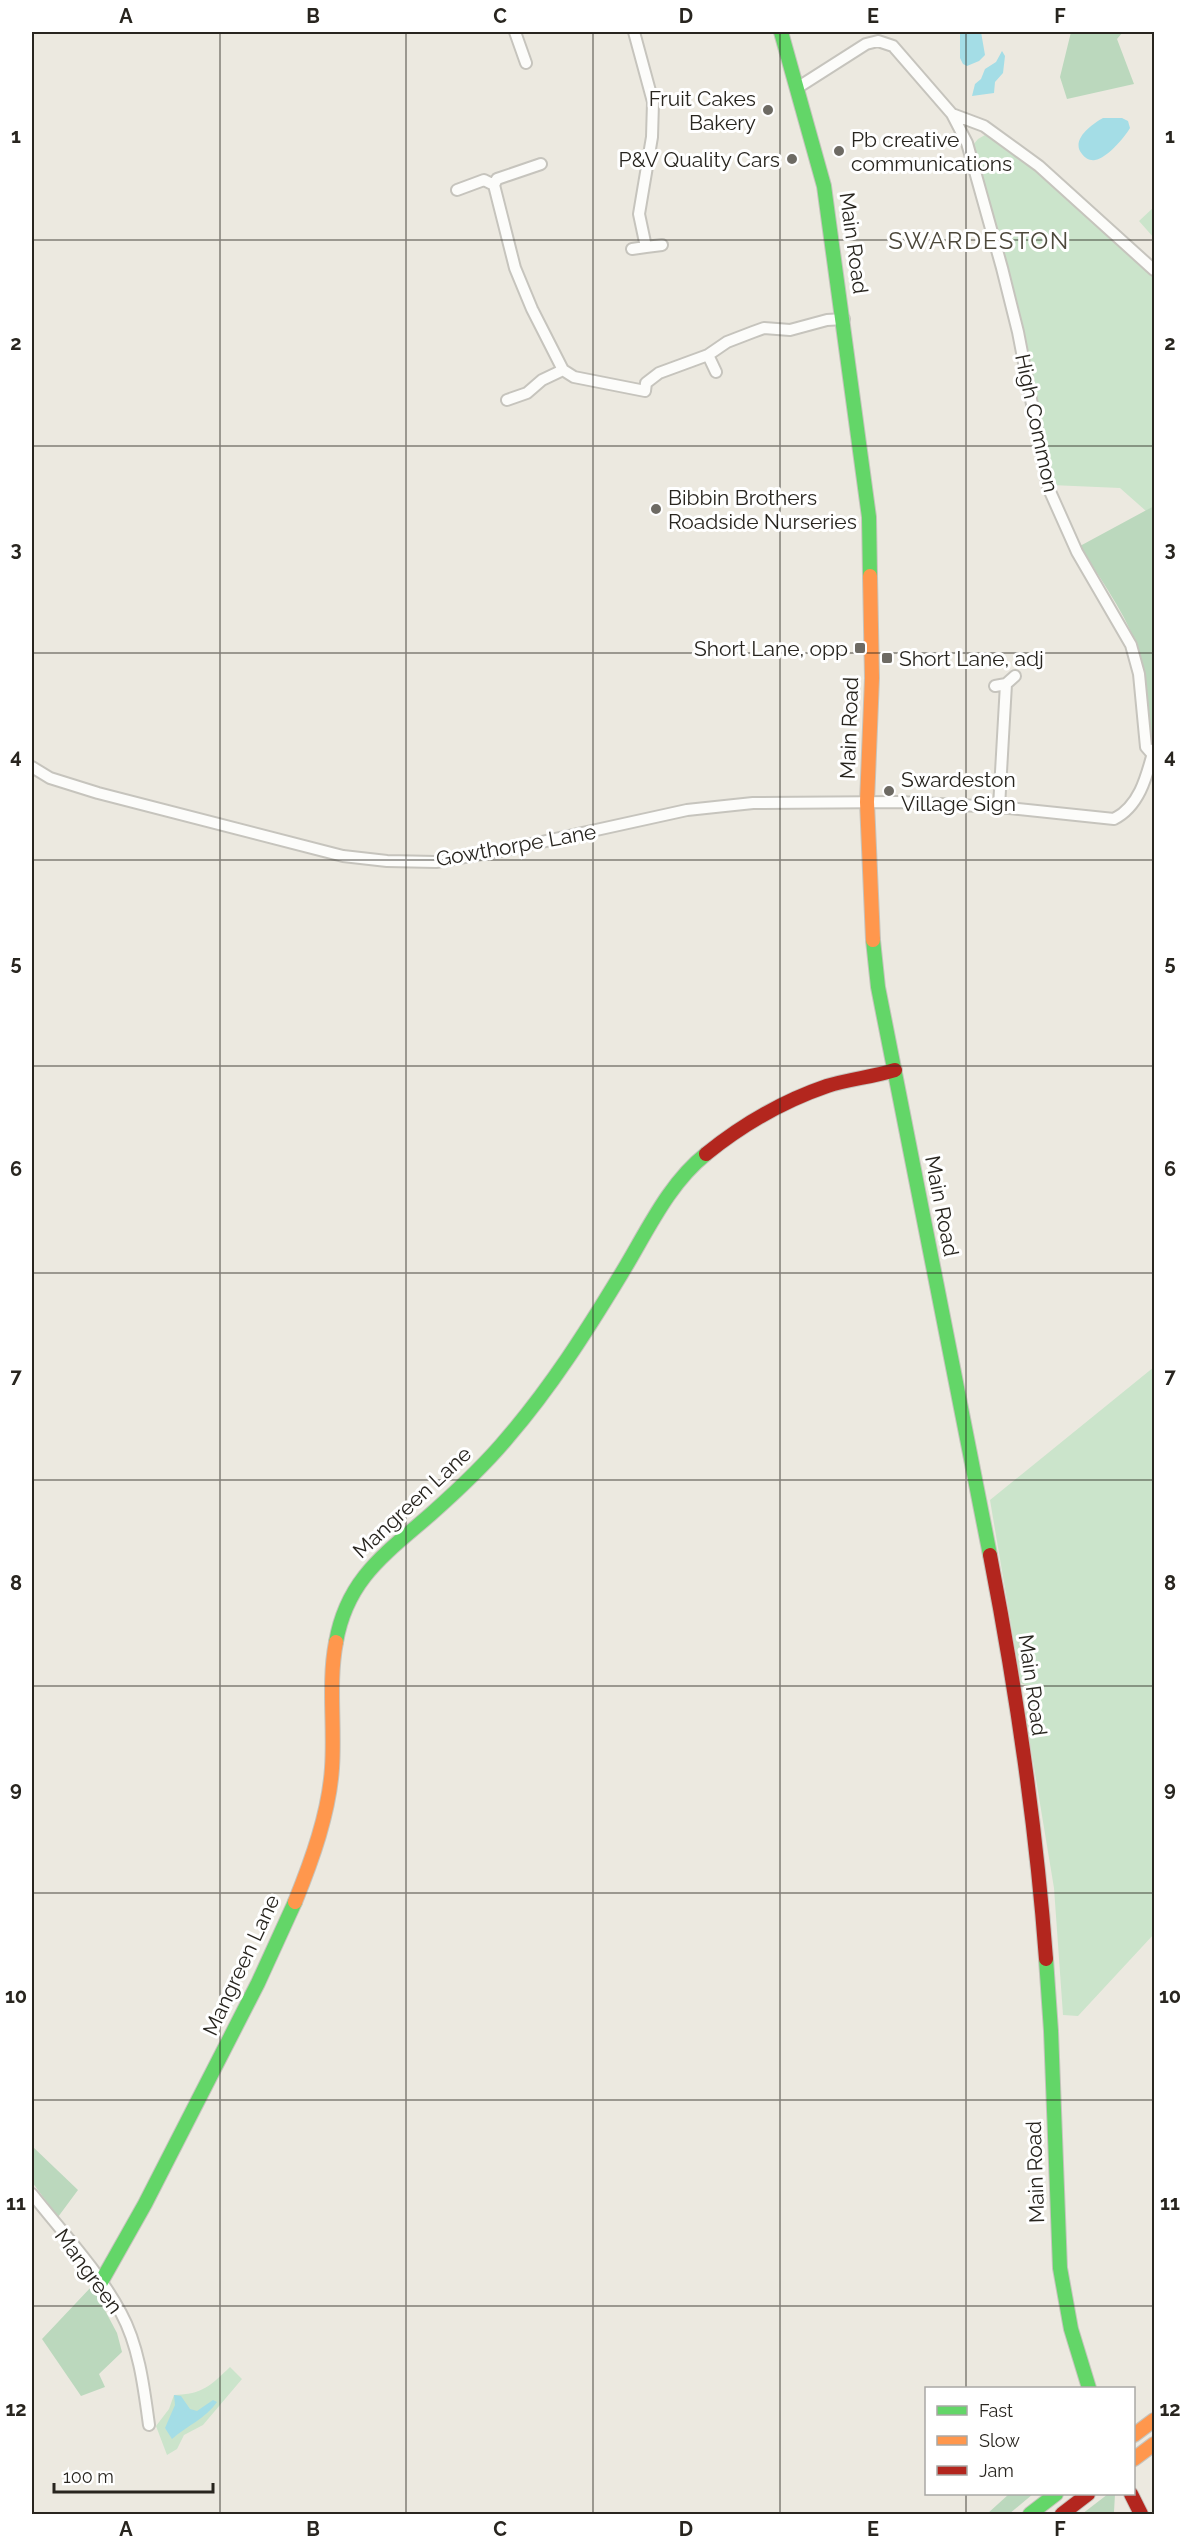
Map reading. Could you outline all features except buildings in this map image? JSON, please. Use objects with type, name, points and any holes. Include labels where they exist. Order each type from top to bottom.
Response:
[{"type":"main road","name":"Main Road","points":[[781,32],[824,186],[844,319],[869,517],[872,678],[867,802],[870,904],[878,987],[1008,1647],[1039,1870],[1051,2031],[1060,2268],[1071,2330],[1089,2387]]},
{"type":"main road","name":"Mangreen Lane","points":[[101,2282],[126,2241],[248,2004],[306,1875],[324,1812],[332,1772],[335,1651],[339,1625],[352,1591],[384,1552],[447,1499],[507,1439],[558,1373],[600,1309],[673,1188],[699,1160],[730,1135],[792,1101],[824,1087],[895,1070]]},
{"type":"main road","points":[[1135,2434],[1155,2420]]},
{"type":"main road","points":[[1138,2456],[1155,2444]]},
{"type":"main road","points":[[1030,2514],[1054,2495]]},
{"type":"main road","points":[[1062,2514],[1086,2495]]},
{"type":"main road","points":[[1132,2495],[1141,2514]]},
{"type":"street","points":[[515,32],[526,63]]},
{"type":"street","points":[[634,32],[653,102],[652,137],[639,214],[646,247]]},
{"type":"street","points":[[797,88],[866,44],[878,41],[892,46],[952,114],[984,126],[1004,138],[1039,166],[1155,270]]},
{"type":"street","name":"High Common","points":[[952,114],[967,143],[1002,268],[1018,332],[1047,487],[1077,552],[1131,645],[1139,674],[1146,747],[1153,757]]},
{"type":"street","points":[[541,164],[497,179],[494,185],[515,268],[532,309],[563,370],[574,376],[645,391],[646,383],[659,373],[708,355],[727,342],[764,328],[790,330],[826,320],[844,319]]},
{"type":"street","points":[[457,190],[484,180],[494,185]]},
{"type":"street","points":[[632,249],[662,244]]},
{"type":"street","points":[[708,355],[716,372]]},
{"type":"street","points":[[507,400],[527,393],[542,380],[563,370]]},
{"type":"street","points":[[999,807],[1001,685],[1015,676]]},
{"type":"street","name":"Gowthorpe Lane","points":[[32,767],[50,778],[98,793],[343,856],[387,861],[436,862],[505,850],[719,805],[867,802],[999,807],[1114,819],[1132,806],[1153,757]]},
{"type":"street","name":"Mangreen","points":[[32,2194],[101,2282],[122,2314],[138,2362],[149,2425]]},
{"type":"green space","points":[[1071,32],[1123,32],[1117,39],[1134,84],[1067,99],[1060,77]]},
{"type":"green space","points":[[985,135],[1036,169],[1154,277],[1154,506],[1146,511],[1120,488],[1051,485],[973,145]]},
{"type":"green space","points":[[1154,207],[1154,238],[1139,221]]},
{"type":"green space","points":[[1154,506],[1154,732],[1151,744],[1148,743],[1143,673],[1134,638],[1080,546]]},
{"type":"green space","points":[[1154,1367],[1154,1934],[1078,2016],[1063,2015],[1054,1888],[1025,1713],[1036,1702],[1033,1689],[1021,1683],[990,1500]]},
{"type":"green space","points":[[32,2146],[78,2190],[58,2217],[32,2182]]},
{"type":"green space","points":[[92,2286],[117,2333],[122,2352],[99,2374],[105,2387],[81,2396],[42,2339]]},
{"type":"green space","points":[[230,2367],[242,2379],[203,2425],[184,2435],[177,2449],[167,2455],[156,2426],[169,2409],[174,2395],[192,2393],[205,2388]]},
{"type":"green space","points":[[1008,2495],[1032,2495],[1009,2514],[987,2514]]},
{"type":"green space","points":[[1107,2495],[1115,2495],[1114,2512],[1111,2514],[1082,2514]]},
{"type":"water","points":[[960,32],[981,32],[985,55],[979,61],[967,66],[960,58]]},
{"type":"water","points":[[1002,51],[1005,56],[1003,73],[995,82],[994,93],[972,96],[975,84],[981,79],[985,69],[996,62]]},
{"type":"water","points":[[1103,118],[1122,118],[1128,121],[1130,128],[1110,152],[1095,160],[1089,160],[1079,149],[1080,138],[1088,128]]},
{"type":"water","points":[[174,2395],[181,2396],[190,2409],[197,2411],[213,2400],[217,2402],[202,2417],[172,2439],[165,2428],[175,2405]]},
{"type":"traffic: fast","points":[[781,32],[824,186],[869,517],[870,576]]},
{"type":"traffic: fast","points":[[873,940],[878,987],[990,1555]]},
{"type":"traffic: fast","points":[[336,1642],[341,1620],[349,1601],[370,1569],[481,1467],[524,1418],[581,1338],[669,1195],[692,1166],[706,1154]]},
{"type":"traffic: fast","points":[[101,2282],[145,2204],[258,1983],[295,1902]]},
{"type":"traffic: fast","points":[[1046,1959],[1060,2268],[1071,2329],[1089,2387]]},
{"type":"traffic: fast","points":[[1030,2514],[1055,2495]]},
{"type":"traffic: slow","points":[[870,576],[872,678],[867,802],[873,940]]},
{"type":"traffic: slow","points":[[295,1902],[319,1836],[330,1785],[333,1752],[332,1673],[336,1642]]},
{"type":"traffic: slow","points":[[1135,2434],[1154,2420]]},
{"type":"traffic: slow","points":[[1135,2458],[1154,2444]]},
{"type":"traffic: jam","points":[[706,1154],[734,1133],[779,1106],[835,1084],[895,1070]]},
{"type":"traffic: jam","points":[[990,1555],[1024,1757],[1037,1858],[1046,1959]]},
{"type":"traffic: jam","points":[[1062,2514],[1087,2495]]},
{"type":"traffic: jam","points":[[1132,2495],[1141,2514]]},
{"type":"place","name":"Fruit Cakes Bakery","points":[[768,110]]},
{"type":"place","name":"Pb creative communications","points":[[839,151]]},
{"type":"place","name":"P&V Quality Cars","points":[[792,159]]},
{"type":"place","name":"Bibbin Brothers Roadside Nurseries","points":[[656,509]]},
{"type":"place","name":"Short Lane, opp","points":[[860,648]]},
{"type":"place","name":"Short Lane, adj","points":[[887,658]]},
{"type":"place","name":"Swardeston Village Sign","points":[[889,791]]},
{"type":"district","name":"SWARDESTON","points":[[979,240]]}]
